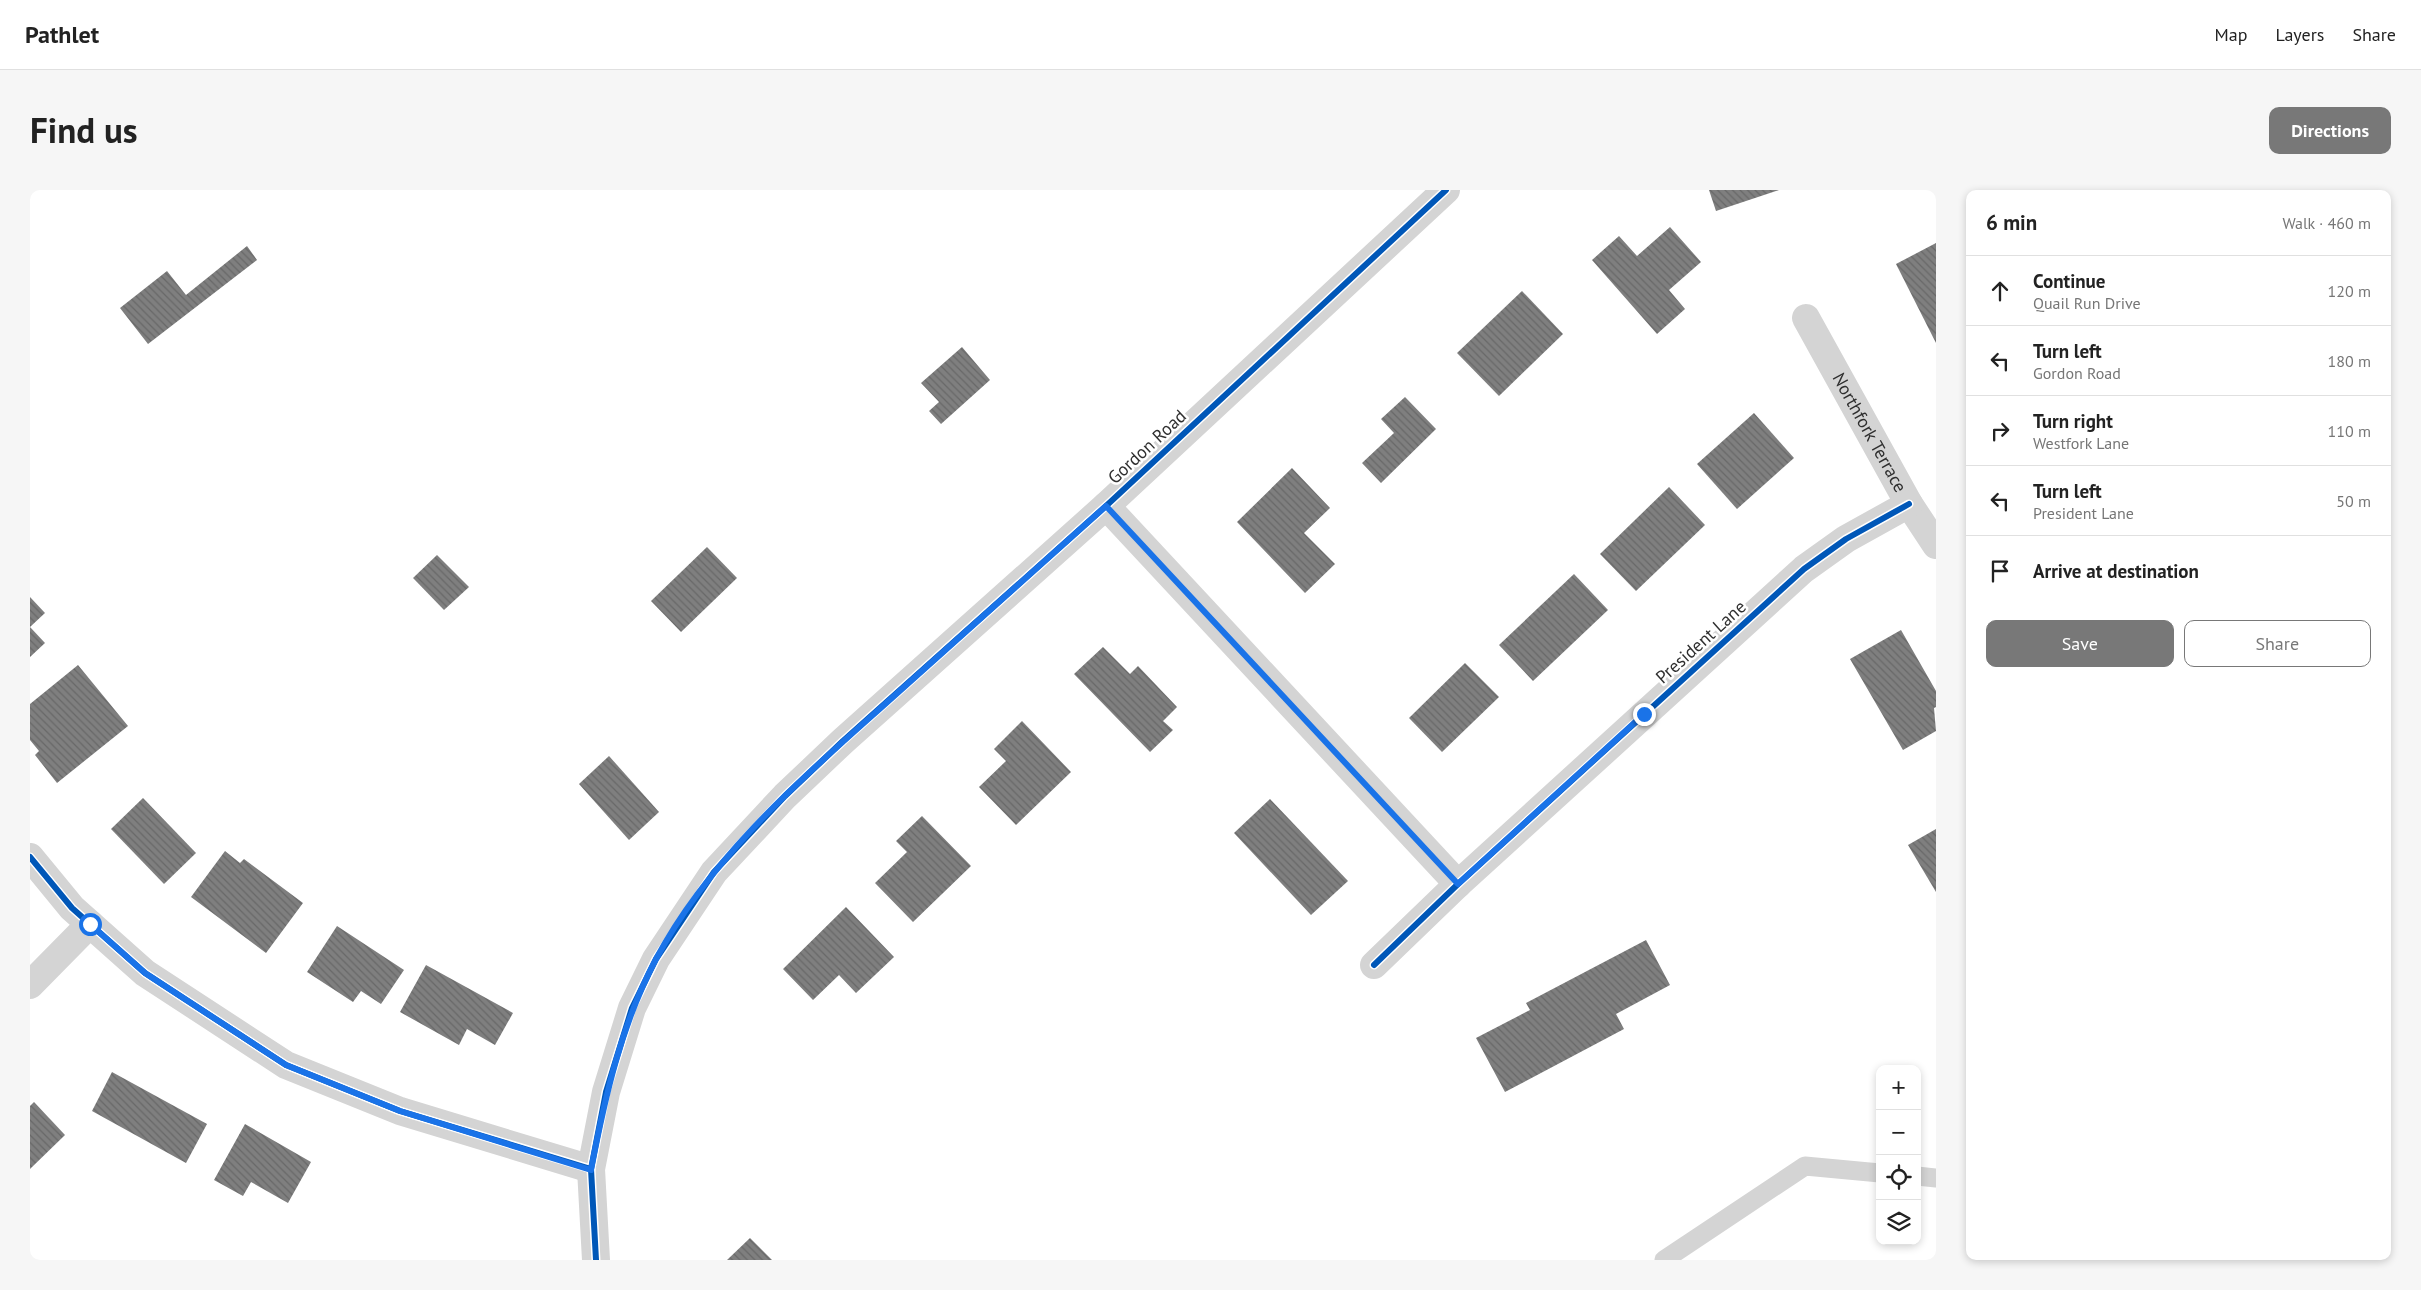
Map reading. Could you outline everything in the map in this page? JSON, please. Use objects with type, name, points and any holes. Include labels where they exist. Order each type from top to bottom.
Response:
[{"type":"street","name":"Gordon Road","points":[[596,1260],[591,1170],[606,1092],[632,1008],[660,952],[714,872],[767,814],[837,747],[1106,506],[1446,190]]},
{"type":"street","name":"Northfork Terrace","points":[[1806,318],[1910,504],[1936,545]]},
{"type":"street","name":"President Lane","points":[[1374,965],[1458,884],[1804,569],[1846,539],[1910,504]]},
{"type":"street","points":[[1106,506],[1458,884]]},
{"type":"street","points":[[30,857],[72,908],[145,973],[286,1065],[400,1111],[591,1170]]},
{"type":"street","points":[[30,985],[90,924]]},
{"type":"lane","points":[[1664,1260],[1805,1166],[1876,1173]]},
{"type":"lane","points":[[1921,1176],[1936,1178]]},
{"type":"building","points":[[1709,190],[1779,190],[1716,211]]},
{"type":"building","points":[[1670,227],[1701,262],[1669,290],[1685,309],[1657,334],[1592,260],[1619,236],[1637,256]]},
{"type":"building","points":[[1936,243],[1936,343],[1896,264]]},
{"type":"building","points":[[247,246],[257,260],[148,344],[120,308],[167,271],[186,295]]},
{"type":"building","points":[[1522,291],[1563,334],[1499,396],[1457,353]]},
{"type":"building","points":[[962,347],[990,380],[941,424],[929,411],[939,402],[921,383]]},
{"type":"building","points":[[1405,397],[1436,429],[1381,483],[1362,463],[1394,433],[1381,419]]},
{"type":"building","points":[[1754,413],[1794,458],[1737,509],[1697,464]]},
{"type":"building","points":[[1292,468],[1330,508],[1304,533],[1335,564],[1305,593],[1237,522]]},
{"type":"building","points":[[1669,487],[1705,525],[1636,591],[1600,554]]},
{"type":"building","points":[[707,547],[737,578],[681,632],[651,601]]},
{"type":"building","points":[[437,555],[469,587],[444,610],[413,578]]},
{"type":"building","points":[[1574,574],[1608,610],[1533,681],[1499,645]]},
{"type":"building","points":[[30,597],[45,613],[30,627]]},
{"type":"building","points":[[30,627],[45,643],[30,657]]},
{"type":"building","points":[[1901,630],[1936,691],[1936,707],[1934,708],[1936,731],[1903,750],[1850,659]]},
{"type":"building","points":[[1103,647],[1130,674],[1138,666],[1177,707],[1163,721],[1173,730],[1150,752],[1074,674]]},
{"type":"building","points":[[1465,663],[1499,697],[1442,752],[1409,718]]},
{"type":"building","points":[[78,665],[128,726],[57,783],[35,755],[39,751],[30,740],[30,704]]},
{"type":"building","points":[[1022,721],[1071,772],[1016,825],[979,787],[1006,761],[994,749]]},
{"type":"building","points":[[609,756],[659,812],[629,840],[579,784]]},
{"type":"building","points":[[143,798],[196,853],[164,884],[111,829]]},
{"type":"building","points":[[1270,799],[1348,881],[1311,915],[1234,833]]},
{"type":"building","points":[[922,816],[971,866],[913,922],[875,883],[907,852],[896,841]]},
{"type":"building","points":[[1936,829],[1936,892],[1908,845]]},
{"type":"building","points":[[225,851],[240,863],[244,859],[303,903],[266,953],[191,897]]},
{"type":"building","points":[[846,907],[894,957],[856,993],[839,975],[813,1000],[783,969]]},
{"type":"building","points":[[337,926],[404,970],[381,1004],[361,991],[353,1002],[307,972]]},
{"type":"building","points":[[1646,940],[1670,985],[1616,1014],[1624,1029],[1505,1092],[1476,1038],[1530,1010],[1526,1003]]},
{"type":"building","points":[[426,965],[513,1013],[495,1045],[467,1029],[459,1045],[400,1012]]},
{"type":"building","points":[[112,1072],[207,1124],[186,1163],[92,1111]]},
{"type":"building","points":[[34,1102],[65,1135],[30,1169],[30,1106]]},
{"type":"building","points":[[245,1124],[311,1162],[288,1203],[251,1182],[243,1196],[214,1180]]},
{"type":"building","points":[[750,1238],[772,1260],[727,1260]]},
{"type":"cycle path","points":[[596,1260],[591,1169],[606,1092],[632,1008],[656,959],[714,872],[785,796],[843,741],[1106,506],[1446,190]]},
{"type":"cycle path","points":[[1374,965],[1458,884],[1804,569],[1846,539],[1909,504]]},
{"type":"cycle path","points":[[30,857],[72,908],[145,973],[286,1065],[400,1111],[591,1169]]},
{"type":"route","points":[[90,924],[145,973],[286,1065],[400,1111],[591,1170],[606,1092],[632,1008],[656,959],[714,872],[749,832],[785,796],[1106,506],[1458,884],[1644,714]]}]
